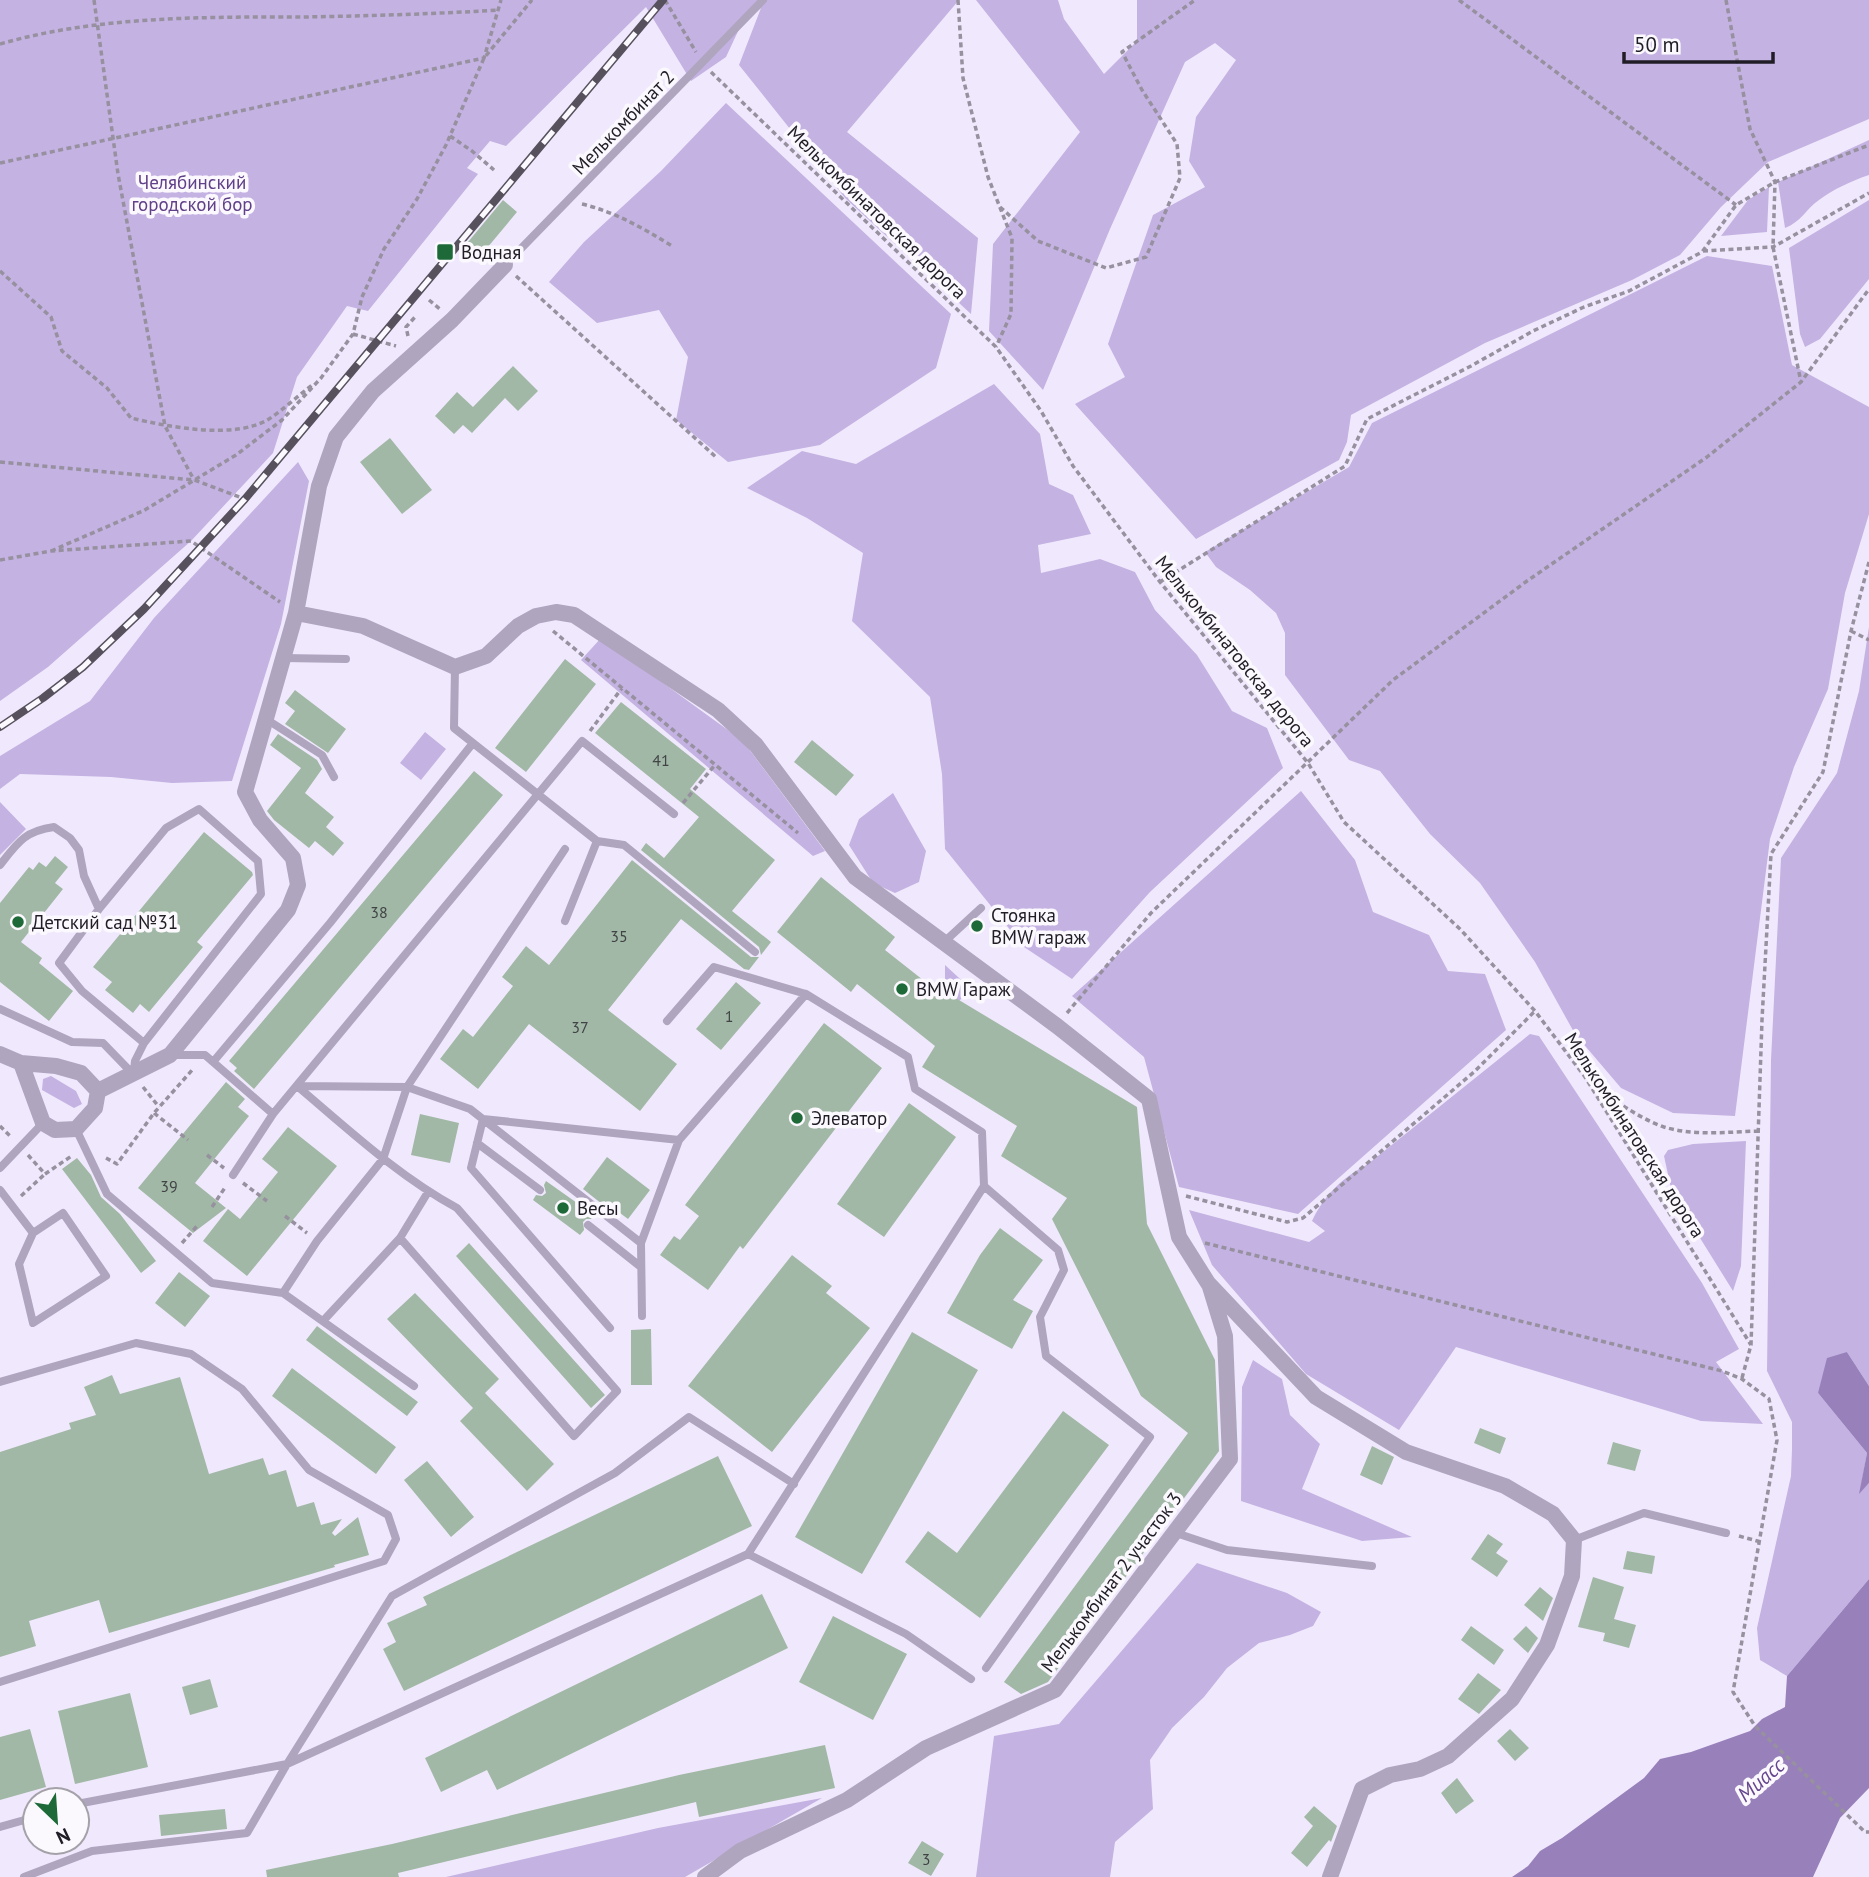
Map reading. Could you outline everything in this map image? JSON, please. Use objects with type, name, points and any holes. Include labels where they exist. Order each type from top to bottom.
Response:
[{"type":"street","points":[[98,1091],[170,1055],[288,910],[298,885],[293,858],[260,820],[245,792],[296,613],[318,486],[336,437],[373,391],[452,320],[505,265]]},
{"type":"street","points":[[296,613],[363,626],[455,667],[486,656],[518,626],[536,616],[556,612],[574,615],[718,710],[756,745],[855,877],[1057,1026],[1149,1099],[1179,1237],[1208,1283],[1316,1396],[1406,1452],[1504,1486],[1552,1514],[1574,1540],[1572,1576],[1547,1645],[1512,1699],[1448,1756],[1420,1769],[1390,1775],[1362,1789],[1330,1877]]},
{"type":"street","points":[[0,1054],[20,1063],[56,1066],[81,1073],[98,1091]]},
{"type":"street","points":[[20,1063],[43,1123],[55,1130],[76,1129],[95,1108],[98,1091]]},
{"type":"street","name":"Мелькомбинат 2 участок 3","points":[[705,1877],[740,1851],[847,1800],[926,1748],[1055,1690],[1230,1458],[1225,1336],[1208,1283]]},
{"type":"lane","name":"Мелькомбинат 2","points":[[505,265],[763,0]]},
{"type":"lane","points":[[283,658],[346,659]]},
{"type":"lane","points":[[455,667],[454,728],[597,841],[624,845],[755,952]]},
{"type":"lane","points":[[266,719],[322,755],[334,777]]},
{"type":"lane","points":[[233,1175],[273,1114],[582,741],[674,814]]},
{"type":"lane","points":[[213,1062],[338,912],[473,743]]},
{"type":"lane","points":[[133,1074],[135,1061],[144,1042],[261,894],[258,861],[199,809],[166,828],[99,909],[59,963],[82,992],[144,1042]]},
{"type":"lane","points":[[0,865],[20,840],[36,829],[54,827],[70,838],[79,850],[84,876],[99,909]]},
{"type":"lane","points":[[565,920],[597,841]]},
{"type":"lane","points":[[283,1293],[317,1241],[383,1159],[407,1087],[565,849]]},
{"type":"lane","points":[[943,943],[981,908]]},
{"type":"lane","points":[[91,1801],[287,1764],[748,1554],[984,1185],[982,1132],[915,1089],[908,1057],[806,994],[714,967],[667,1021]]},
{"type":"lane","points":[[642,1316],[641,1243],[679,1140],[806,994]]},
{"type":"lane","points":[[0,1009],[72,1042],[103,1043],[133,1074]]},
{"type":"lane","points":[[170,1055],[205,1055],[273,1114]]},
{"type":"lane","points":[[297,1086],[407,1087],[470,1109],[641,1243]]},
{"type":"lane","points":[[297,1086],[383,1159],[428,1192],[457,1209],[617,1391],[574,1436],[400,1237]]},
{"type":"lane","points":[[483,1119],[679,1140]]},
{"type":"lane","points":[[483,1119],[471,1168],[610,1328]]},
{"type":"lane","points":[[0,1168],[43,1123]]},
{"type":"lane","points":[[76,1129],[107,1194],[212,1283],[283,1293],[414,1386]]},
{"type":"lane","points":[[478,1143],[540,1190]]},
{"type":"lane","points":[[984,1185],[1058,1250],[1064,1270],[1040,1317],[1046,1356],[1150,1437],[986,1668]]},
{"type":"lane","points":[[0,1190],[33,1233]]},
{"type":"lane","points":[[323,1321],[400,1237],[428,1192]]},
{"type":"lane","points":[[63,1213],[106,1276],[33,1323],[19,1264],[33,1233],[63,1213]]},
{"type":"lane","points":[[587,1225],[641,1267]]},
{"type":"lane","points":[[0,1382],[136,1343],[191,1354],[242,1389],[309,1471],[388,1515],[396,1539],[384,1561],[0,1682]]},
{"type":"lane","points":[[24,1877],[92,1851],[247,1833],[391,1596],[615,1473],[689,1417],[794,1483]]},
{"type":"lane","points":[[1574,1540],[1644,1513],[1726,1533]]},
{"type":"lane","points":[[1176,1533],[1227,1550],[1372,1566]]},
{"type":"lane","points":[[748,1554],[906,1634],[971,1679]]},
{"type":"lane","points":[[0,1827],[21,1821]]},
{"type":"path","points":[[94,0],[114,139],[165,426],[194,480]]},
{"type":"path","points":[[51,551],[144,511],[236,455],[282,420],[321,378],[353,334],[362,296],[384,249],[417,199],[450,136],[484,58],[501,0]]},
{"type":"path","points":[[0,163],[484,58],[532,0]]},
{"type":"path","name":"Мелькомбинатовская дорога","points":[[665,0],[702,63],[996,346],[1041,411],[1073,466],[1160,582],[1308,763],[1343,822],[1460,929],[1535,1011],[1585,1077],[1751,1345]]},
{"type":"path","points":[[958,0],[963,78],[988,177],[1012,238],[1012,314],[996,346]]},
{"type":"path","points":[[1000,207],[1038,241],[1106,268],[1146,257],[1180,178],[1177,144],[1142,90],[1122,52],[1195,0]]},
{"type":"path","points":[[1459,0],[1736,205]]},
{"type":"path","points":[[1726,0],[1750,129],[1775,182],[1773,247],[1801,382]]},
{"type":"path","points":[[0,44],[41,32],[167,18],[403,16],[499,10]]},
{"type":"path","points":[[450,136],[494,170]]},
{"type":"path","points":[[1160,582],[1345,466],[1367,419],[1533,331],[1584,307],[1629,291],[1702,251],[1736,205],[1775,182],[1869,145]]},
{"type":"path","points":[[1702,251],[1773,247],[1869,193]]},
{"type":"path","points":[[568,201],[598,208],[628,221],[671,246]]},
{"type":"path","points":[[505,265],[717,458]]},
{"type":"path","points":[[0,271],[51,317],[62,351],[107,388],[131,418],[190,429],[236,429],[268,420],[321,378]]},
{"type":"path","points":[[1057,1026],[1151,913],[1393,680],[1527,581],[1707,457],[1801,382],[1869,289]]},
{"type":"path","points":[[429,300],[445,313]]},
{"type":"path","points":[[406,327],[415,317]]},
{"type":"path","points":[[353,334],[382,342]]},
{"type":"path","points":[[0,462],[194,480],[245,499]]},
{"type":"path","points":[[0,560],[51,551],[191,541],[296,613]]},
{"type":"path","points":[[1742,1379],[1751,1345],[1771,854],[1823,772],[1851,631],[1869,562]]},
{"type":"path","points":[[536,616],[807,841],[834,849]]},
{"type":"path","points":[[1851,631],[1869,639]]},
{"type":"path","points":[[582,741],[622,688]]},
{"type":"path","points":[[674,814],[715,765]]},
{"type":"path","points":[[1169,1191],[1287,1222],[1303,1217],[1474,1072],[1535,1011]]},
{"type":"path","points":[[0,1126],[45,1174],[86,1147],[117,1164],[154,1113],[205,1055]]},
{"type":"path","points":[[133,1074],[159,1107]]},
{"type":"path","points":[[1585,1077],[1624,1107],[1665,1127],[1710,1133],[1758,1131]]},
{"type":"path","points":[[154,1113],[188,1140]]},
{"type":"path","points":[[212,1207],[233,1175]]},
{"type":"path","points":[[285,1216],[317,1241]]},
{"type":"path","points":[[175,1252],[197,1226]]},
{"type":"path","points":[[1179,1237],[1709,1368],[1742,1379],[1769,1399],[1777,1440],[1733,1692],[1755,1726],[1865,1832],[1869,1832]]},
{"type":"path","points":[[1726,1533],[1761,1542]]},
{"type":"green space","name":"Челябинский городской бор","points":[[0,0],[959,0],[847,132],[978,238],[971,314],[845,198],[739,65],[761,8],[740,27],[726,57],[691,81],[646,7],[506,146],[490,141],[467,168],[478,174],[368,311],[347,306],[297,377],[273,453],[191,541],[48,667],[0,701]]},
{"type":"green space","points":[[976,0],[1058,0],[1064,19],[1104,74],[1137,41],[1137,0],[1869,0],[1869,119],[1768,162],[1721,207],[1680,255],[1632,280],[1485,343],[1351,415],[1347,442],[1339,460],[1196,539],[1075,404],[1125,377],[1108,344],[1153,215],[1205,187],[1189,161],[1196,117],[1236,60],[1215,43],[1185,62],[1110,229],[1043,390],[989,331],[993,244],[1080,132]]},
{"type":"green space","points":[[726,103],[951,314],[936,368],[820,445],[728,462],[676,420],[688,357],[659,310],[597,323],[549,282],[584,242],[661,171]]},
{"type":"green space","points":[[1869,140],[1869,175],[1825,196],[1785,228],[1778,182]]},
{"type":"green space","points":[[1769,187],[1767,232],[1721,236],[1748,200]]},
{"type":"green space","points":[[1869,200],[1869,279],[1820,339],[1805,347],[1800,334],[1789,248]]},
{"type":"green space","points":[[1707,256],[1772,266],[1792,365],[1869,407],[1869,514],[1845,593],[1828,689],[1794,767],[1770,839],[1735,1116],[1673,1113],[1621,1088],[1575,1034],[1535,962],[1480,883],[1430,834],[1380,771],[1349,760],[1285,675],[1285,633],[1276,613],[1250,590],[1216,567],[1205,552],[1349,467],[1372,423]]},
{"type":"green space","points":[[994,384],[1040,434],[1049,484],[1073,495],[1091,534],[1038,545],[1041,573],[1100,559],[1135,572],[1155,610],[1197,655],[1232,711],[1267,728],[1283,768],[1150,892],[1072,979],[1024,947],[945,849],[942,774],[930,697],[852,621],[863,553],[807,518],[747,488],[802,451],[856,464]]},
{"type":"green space","points":[[298,462],[309,481],[281,624],[232,781],[172,783],[111,777],[20,774],[0,789],[0,756],[90,701],[154,618]]},
{"type":"green space","points":[[1869,627],[1869,1386],[1847,1352],[1818,1393],[1867,1453],[1860,1492],[1869,1483],[1869,1579],[1787,1676],[1760,1660],[1757,1628],[1791,1476],[1792,1449],[1792,1422],[1767,1371],[1771,1060],[1781,858],[1837,773],[1859,691]]},
{"type":"green space","points":[[601,638],[743,741],[825,851],[813,856],[581,660]]},
{"type":"green space","points":[[425,732],[446,749],[421,780],[400,763]]},
{"type":"green space","points":[[1301,791],[1355,860],[1373,912],[1429,935],[1448,971],[1485,974],[1506,1030],[1298,1214],[1179,1187],[1144,1057],[1072,996]]},
{"type":"green space","points":[[893,793],[926,851],[919,882],[895,893],[873,883],[849,845],[859,819]]},
{"type":"green space","points":[[0,802],[26,829],[0,855]]},
{"type":"green space","points":[[945,965],[971,989],[959,1001],[932,996],[945,979]]},
{"type":"green space","points":[[1530,1034],[1539,1036],[1702,1283],[1739,1349],[1716,1362],[1763,1424],[1701,1421],[1456,1347],[1399,1430],[1306,1374],[1212,1265],[1189,1210],[1309,1242],[1325,1231],[1312,1221],[1335,1188]]},
{"type":"green space","points":[[51,1076],[76,1091],[82,1104],[74,1108],[42,1090],[43,1079]]},
{"type":"green space","points":[[1746,1141],[1741,1266],[1733,1291],[1672,1193],[1664,1156],[1668,1150],[1693,1144]]},
{"type":"green space","points":[[1253,1360],[1282,1379],[1290,1415],[1320,1444],[1302,1489],[1412,1537],[1362,1541],[1241,1501],[1242,1387]]},
{"type":"green space","points":[[1197,1563],[1287,1593],[1321,1612],[1313,1626],[1259,1643],[1227,1668],[1204,1697],[1172,1728],[1150,1760],[1153,1809],[1115,1842],[1110,1877],[976,1877],[994,1736],[1059,1724]]},
{"type":"green space","points":[[822,1798],[685,1877],[446,1877],[658,1828]]},
{"type":"water","points":[[1847,1352],[1869,1386],[1869,1483],[1859,1494],[1867,1453],[1818,1393],[1827,1358]]},
{"type":"water","name":"Миасс","points":[[1869,1579],[1869,1788],[1840,1818],[1813,1877],[1512,1877],[1528,1866],[1540,1851],[1644,1778],[1660,1759],[1691,1752],[1750,1731],[1762,1719],[1785,1707],[1787,1676]]},
{"type":"building","name":"Водная","points":[[503,200],[517,212],[477,260],[463,248]]},
{"type":"building","points":[[513,366],[538,391],[518,411],[505,398],[472,433],[463,425],[454,434],[435,416],[457,392],[473,407]]},
{"type":"building","points":[[390,438],[432,490],[402,514],[360,462]]},
{"type":"building","points":[[565,659],[596,684],[526,772],[495,748]]},
{"type":"building","points":[[295,690],[346,729],[328,753],[285,724],[295,711],[285,703]]},
{"type":"building","points":[[621,702],[706,769],[690,789],[775,860],[732,911],[771,942],[761,955],[759,947],[641,850],[646,843],[664,858],[699,817],[595,733]]},
{"type":"building","points":[[278,734],[317,760],[322,769],[305,793],[334,817],[326,827],[344,843],[333,856],[315,841],[309,848],[274,820],[267,811],[301,768],[270,745]]},
{"type":"building","points":[[812,740],[854,775],[836,796],[794,762]]},
{"type":"building","points":[[474,771],[503,795],[254,1089],[234,1071],[237,1068],[229,1061]]},
{"type":"building","points":[[204,832],[253,875],[197,942],[203,947],[149,1012],[140,1004],[133,1013],[105,990],[112,982],[93,967]]},
{"type":"building","name":"Детский сад №31","points":[[55,856],[68,867],[55,883],[63,889],[21,942],[42,958],[39,963],[73,991],[49,1021],[0,982],[0,903],[29,867],[33,870],[39,862],[46,867]]},
{"type":"building","points":[[632,860],[751,957],[759,957],[749,970],[744,969],[681,919],[608,1010],[677,1064],[640,1111],[529,1024],[478,1089],[440,1059],[463,1029],[473,1037],[513,986],[502,977],[526,946],[549,965]]},
{"type":"building","points":[[821,877],[895,937],[885,950],[937,991],[939,988],[1137,1107],[1147,1224],[1215,1360],[1219,1451],[1048,1682],[1021,1694],[1004,1682],[1188,1433],[1141,1396],[1052,1219],[1067,1198],[1001,1156],[1017,1126],[922,1067],[935,1046],[857,984],[851,992],[777,932]]},
{"type":"building","points":[[736,982],[761,1003],[721,1050],[696,1029]]},
{"type":"building","name":"Элеватор","points":[[824,1023],[882,1068],[743,1249],[740,1246],[708,1290],[660,1255],[674,1236],[680,1240],[699,1216],[685,1205]]},
{"type":"building","points":[[226,1082],[245,1099],[238,1107],[249,1116],[195,1183],[226,1208],[193,1233],[138,1188]]},
{"type":"building","points":[[909,1103],[956,1137],[884,1237],[837,1204]]},
{"type":"building","points":[[420,1114],[459,1123],[450,1163],[411,1155]]},
{"type":"building","points":[[288,1127],[337,1166],[247,1276],[203,1241],[228,1209],[240,1219],[278,1172],[262,1159]]},
{"type":"building","points":[[607,1157],[650,1190],[628,1219],[583,1189]]},
{"type":"building","points":[[77,1158],[91,1175],[101,1197],[120,1214],[156,1261],[141,1273],[62,1169]]},
{"type":"building","name":"Весы","points":[[546,1181],[594,1215],[583,1222],[584,1230],[580,1235],[533,1200],[536,1195],[542,1196],[546,1193]]},
{"type":"building","points":[[1000,1228],[1043,1260],[1013,1300],[1033,1311],[1012,1349],[947,1313],[980,1255]]},
{"type":"building","points":[[469,1243],[605,1395],[591,1408],[456,1256]]},
{"type":"building","points":[[792,1255],[832,1286],[826,1293],[870,1328],[772,1452],[688,1386]]},
{"type":"building","points":[[179,1272],[210,1296],[185,1327],[155,1303]]},
{"type":"building","points":[[415,1293],[499,1379],[485,1393],[554,1464],[527,1491],[460,1421],[473,1408],[387,1319]]},
{"type":"building","points":[[317,1326],[418,1402],[407,1416],[306,1340]]},
{"type":"building","points":[[651,1329],[652,1385],[631,1385],[631,1330]]},
{"type":"building","points":[[912,1332],[978,1370],[862,1574],[795,1537]]},
{"type":"building","points":[[292,1368],[396,1447],[376,1474],[272,1396]]},
{"type":"building","points":[[112,1375],[120,1394],[180,1377],[209,1474],[263,1458],[269,1475],[286,1470],[297,1507],[314,1502],[321,1525],[342,1519],[332,1533],[335,1536],[358,1517],[369,1555],[109,1633],[99,1600],[29,1621],[36,1646],[0,1657],[0,1452],[71,1429],[69,1423],[96,1415],[84,1387]]},
{"type":"building","points":[[1063,1411],[1109,1445],[980,1618],[905,1562],[928,1531],[957,1553]]},
{"type":"building","points":[[1480,1428],[1506,1438],[1500,1454],[1474,1443]]},
{"type":"building","points":[[1613,1442],[1641,1450],[1635,1471],[1607,1464]]},
{"type":"building","points":[[1372,1446],[1394,1457],[1382,1485],[1360,1475]]},
{"type":"building","points":[[718,1456],[752,1526],[404,1691],[383,1649],[396,1642],[387,1623],[427,1605],[423,1597]]},
{"type":"building","points":[[427,1461],[474,1517],[451,1537],[404,1480]]},
{"type":"building","points":[[1488,1534],[1503,1544],[1496,1553],[1508,1561],[1497,1577],[1471,1559]]},
{"type":"building","points":[[1627,1551],[1655,1556],[1652,1574],[1623,1569]]},
{"type":"building","points":[[1593,1577],[1624,1587],[1614,1619],[1636,1625],[1629,1648],[1603,1641],[1605,1633],[1578,1627]]},
{"type":"building","points":[[1540,1587],[1553,1598],[1543,1621],[1524,1605]]},
{"type":"building","points":[[762,1594],[788,1648],[497,1790],[487,1770],[441,1792],[425,1758]]},
{"type":"building","points":[[833,1616],[907,1654],[873,1720],[799,1682]]},
{"type":"building","points":[[1471,1626],[1504,1650],[1494,1665],[1461,1640]]},
{"type":"building","points":[[1526,1626],[1538,1638],[1528,1653],[1513,1639]]},
{"type":"building","points":[[1478,1673],[1501,1690],[1479,1714],[1458,1699]]},
{"type":"building","points":[[210,1679],[218,1707],[190,1715],[182,1687]]},
{"type":"building","points":[[130,1693],[148,1767],[75,1784],[58,1711]]},
{"type":"building","points":[[30,1729],[46,1786],[21,1786],[21,1794],[0,1800],[0,1737]]},
{"type":"building","points":[[1510,1729],[1529,1748],[1515,1761],[1497,1741]]},
{"type":"building","points":[[825,1745],[835,1788],[699,1817],[696,1802],[398,1873],[399,1877],[267,1877],[266,1870],[392,1844],[679,1775]]},
{"type":"building","points":[[1457,1778],[1474,1801],[1456,1814],[1441,1793]]},
{"type":"building","points":[[1314,1806],[1337,1826],[1331,1842],[1329,1840],[1307,1867],[1291,1853],[1313,1826],[1304,1817]]},
{"type":"building","points":[[225,1809],[227,1829],[161,1836],[159,1815]]},
{"type":"building","points":[[922,1841],[944,1854],[931,1876],[908,1863]]},
{"type":"railway","points":[[0,727],[83,667],[144,609],[245,499],[663,0]]},
{"type":"place","name":"Водная","points":[[445,252]]},
{"type":"place","name":"Детский сад №31","points":[[18,922]]},
{"type":"place","name":"Стоянка BMW гараж","points":[[977,926]]},
{"type":"place","name":"BMW Гараж","points":[[902,989]]},
{"type":"place","name":"Элеватор","points":[[797,1118]]},
{"type":"place","name":"Весы","points":[[563,1208]]}]
